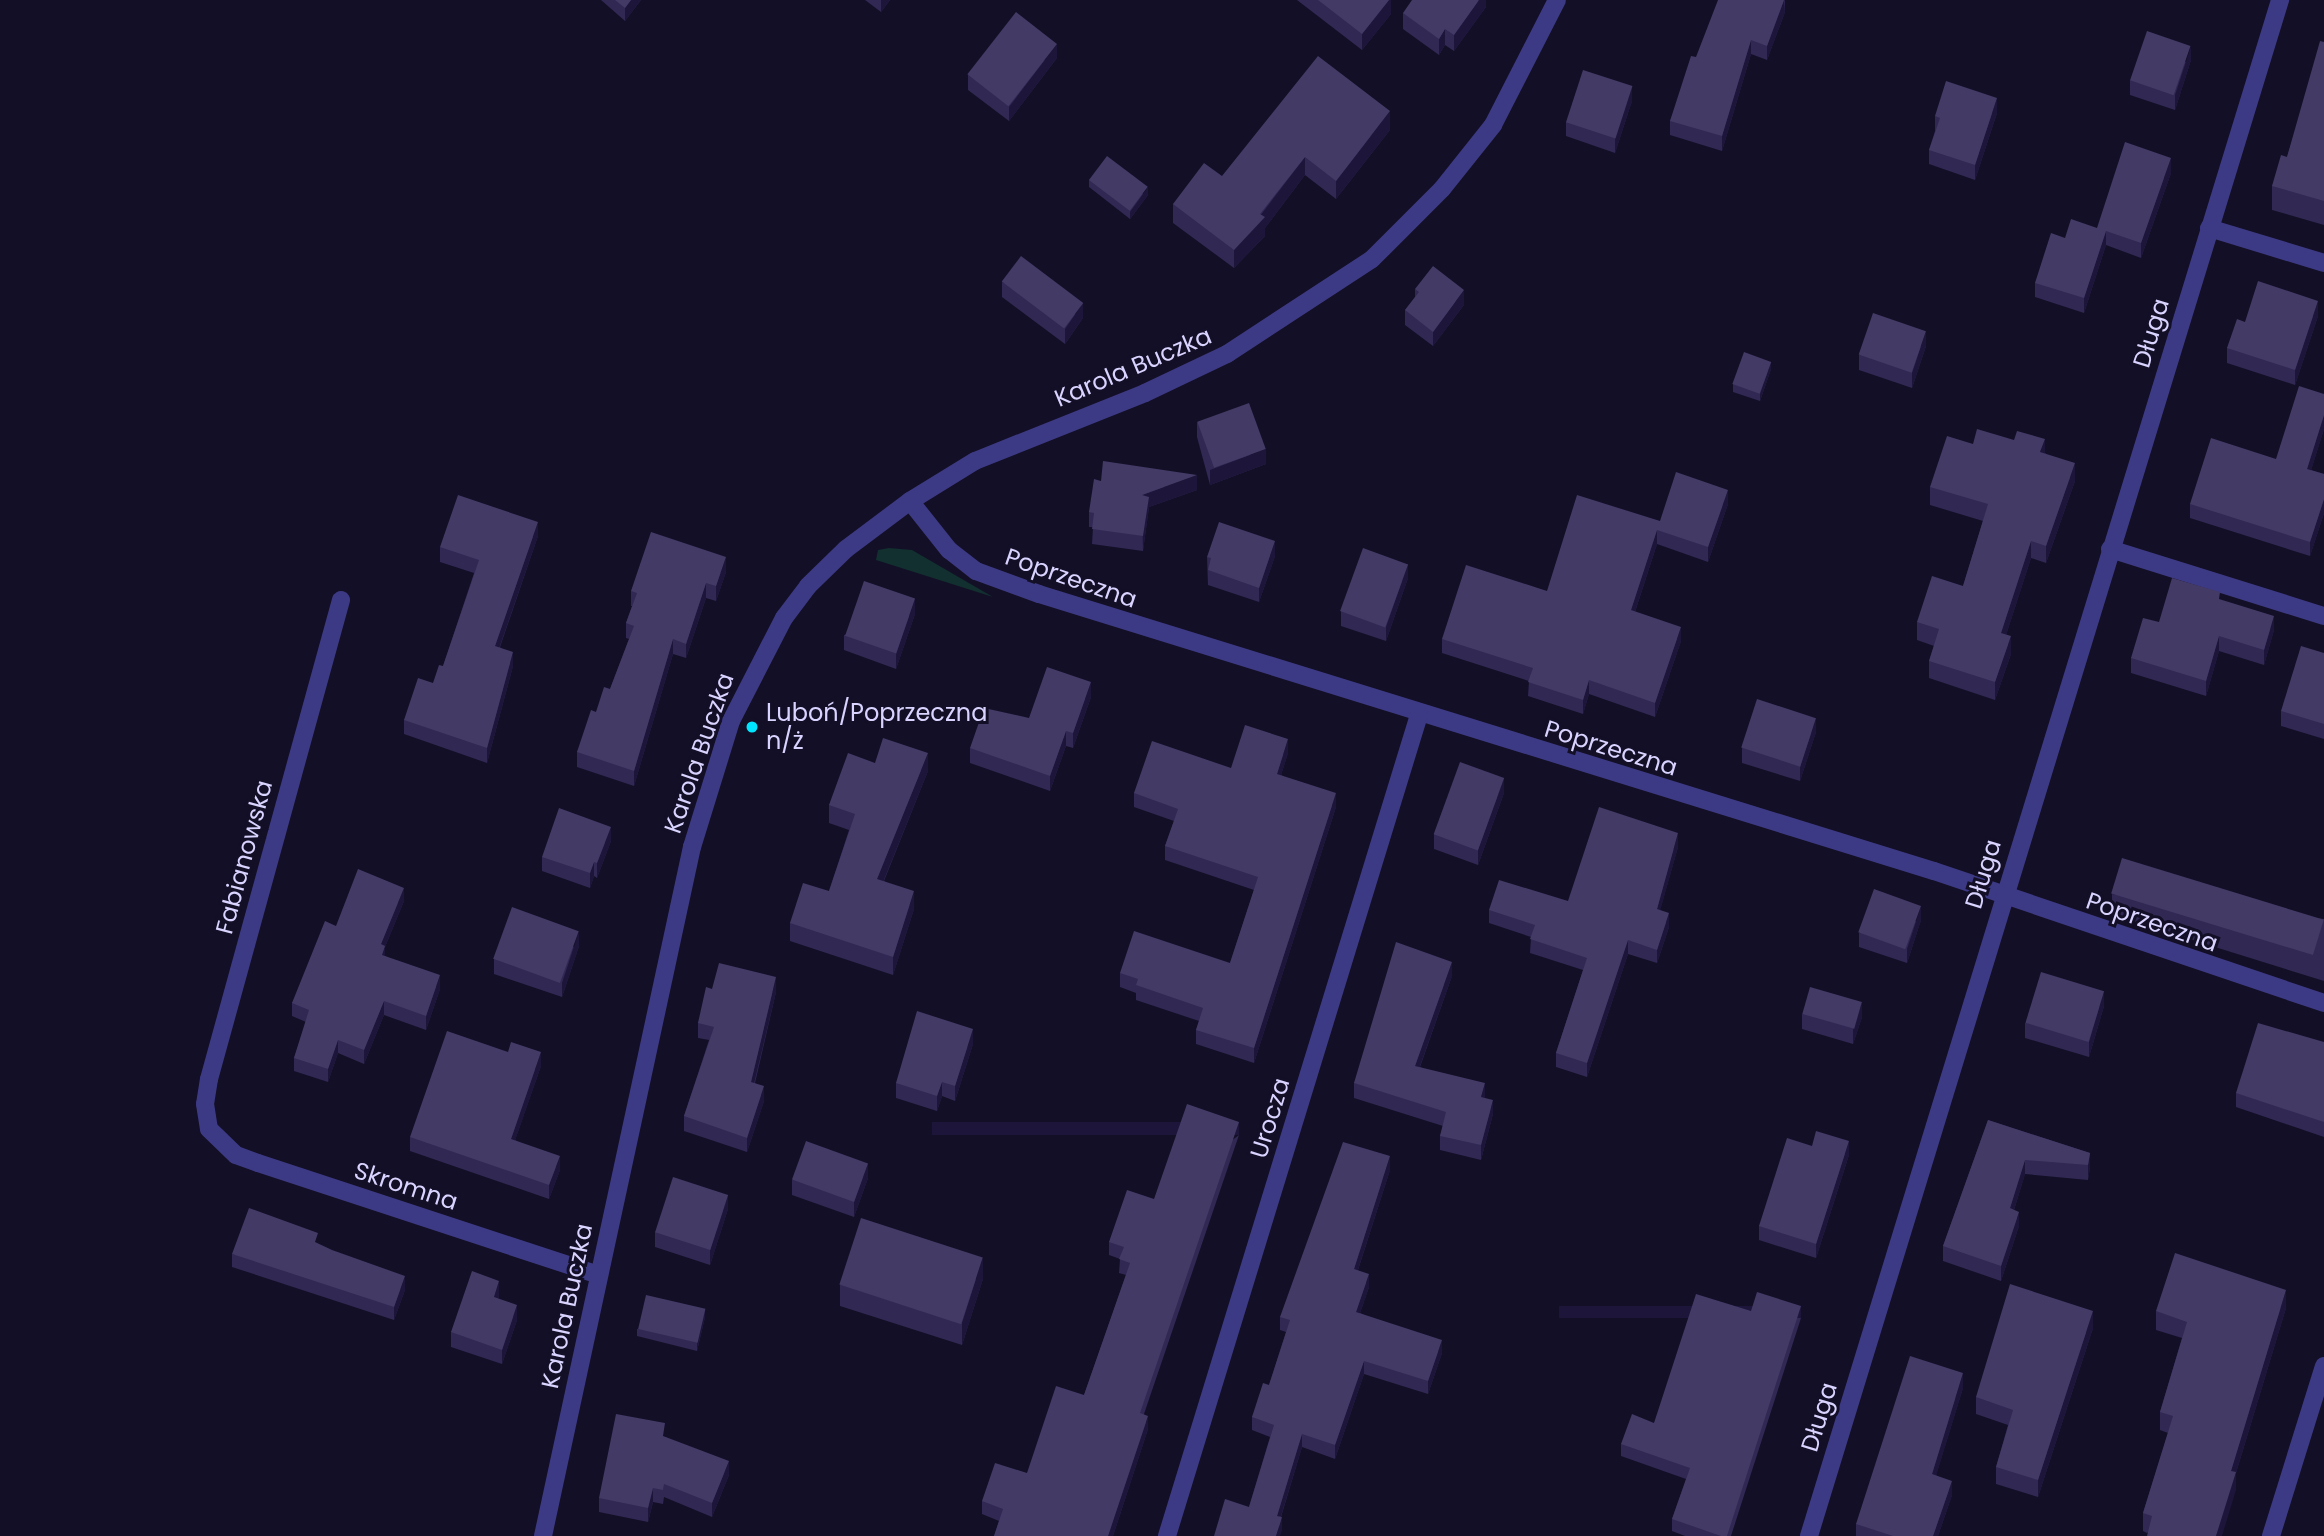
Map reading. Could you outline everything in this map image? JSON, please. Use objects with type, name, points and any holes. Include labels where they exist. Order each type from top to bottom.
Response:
[{"type":"street","name":"Karola Buczka","points":[[543,1536],[685,877],[731,721],[764,650],[808,586],[910,501],[975,461],[1145,393],[1227,354],[1372,259],[1442,189],[1493,125],[1557,0]]},
{"type":"street","name":"Długa","points":[[1809,1536],[2002,896],[2280,0]]},
{"type":"street","points":[[2209,228],[2324,263]]},
{"type":"street","name":"Poprzeczna","points":[[910,501],[949,550],[976,571],[1419,715],[2002,896],[2324,1003]]},
{"type":"street","points":[[2110,548],[2324,616]]},
{"type":"street","name":"Fabianowska","points":[[209,1129],[205,1104],[209,1079],[341,600]]},
{"type":"street","name":"Urocza","points":[[1167,1536],[1419,715]]},
{"type":"street","name":"Skromna","points":[[209,1129],[220,1143],[247,1159],[598,1275]]},
{"type":"street","points":[[2271,1536],[2324,1366]]},
{"type":"green space","points":[[878,550],[912,550],[993,597],[876,560]]},
{"type":"building","points":[[615,0],[631,0],[625,8]]},
{"type":"building","points":[[1318,0],[1389,0],[1362,34]]},
{"type":"building","points":[[1412,0],[1479,0],[1454,35],[1445,29],[1439,39],[1403,13]]},
{"type":"building","points":[[1718,0],[1784,0],[1767,46],[1751,40],[1722,136],[1670,121],[1691,56],[1696,57]]},
{"type":"building","points":[[1016,12],[1057,44],[1008,106],[967,74]]},
{"type":"building","points":[[2147,31],[2190,46],[2174,95],[2130,80]]},
{"type":"building","points":[[2320,41],[2324,42],[2324,201],[2272,186],[2281,155],[2287,157]]},
{"type":"building","points":[[1318,56],[1390,111],[1336,181],[1305,157],[1260,214],[1265,217],[1234,250],[1173,204],[1204,163],[1222,176]]},
{"type":"building","points":[[1583,70],[1632,86],[1615,138],[1566,122]]},
{"type":"building","points":[[1946,81],[1997,98],[1975,165],[1929,150],[1940,118],[1935,116]]},
{"type":"building","points":[[2125,142],[2171,158],[2141,243],[2106,231],[2084,298],[2035,283],[2051,233],[2065,238],[2071,219],[2097,228]]},
{"type":"building","points":[[1107,156],[1148,187],[1130,211],[1089,180]]},
{"type":"building","points":[[1021,256],[1083,303],[1064,328],[1002,282]]},
{"type":"building","points":[[1433,266],[1464,290],[1433,332],[1405,310],[1419,292],[1415,289]]},
{"type":"building","points":[[2258,281],[2318,301],[2295,370],[2227,348],[2237,319],[2245,322]]},
{"type":"building","points":[[1873,313],[1926,331],[1912,373],[1859,355]]},
{"type":"building","points":[[1744,352],[1771,362],[1760,394],[1732,384]]},
{"type":"building","points":[[2299,386],[2324,394],[2324,415],[2307,469],[2324,474],[2324,499],[2310,542],[2190,504],[2211,438],[2276,459]]},
{"type":"building","points":[[1249,403],[1266,449],[1214,468],[1197,422]]},
{"type":"building","points":[[1977,429],[2014,440],[2017,431],[2045,439],[2040,452],[2075,463],[2046,546],[2031,541],[2001,633],[2011,636],[1995,682],[1929,661],[1939,629],[1917,622],[1932,576],[1963,586],[1988,504],[1930,487],[1947,436],[1973,444]]},
{"type":"building","points":[[1103,461],[1197,475],[1142,495],[1149,497],[1143,536],[1092,529],[1094,513],[1089,512],[1094,479],[1101,481]]},
{"type":"building","points":[[1676,472],[1728,490],[1708,547],[1657,530],[1631,610],[1681,627],[1655,703],[1589,680],[1583,700],[1528,682],[1533,668],[1442,639],[1466,565],[1547,591],[1577,495],[1660,521]]},
{"type":"building","points":[[458,495],[538,522],[495,646],[513,652],[487,748],[404,720],[418,678],[433,683],[439,665],[443,666],[479,560],[440,547]]},
{"type":"building","points":[[1219,522],[1275,541],[1259,588],[1208,570],[1211,558],[1207,557]]},
{"type":"building","points":[[651,532],[726,557],[716,586],[706,583],[686,644],[673,639],[634,771],[577,752],[591,710],[596,712],[604,687],[610,689],[634,626],[626,623],[637,593],[631,591]]},
{"type":"building","points":[[1363,548],[1408,564],[1385,627],[1340,611]]},
{"type":"building","points":[[2172,578],[2220,592],[2219,599],[2274,616],[2264,650],[2219,636],[2206,681],[2131,658],[2143,618],[2159,622]]},
{"type":"building","points":[[864,581],[915,599],[896,653],[845,636]]},
{"type":"building","points":[[2301,646],[2324,653],[2324,724],[2281,711]]},
{"type":"building","points":[[1047,667],[1091,682],[1073,733],[1066,731],[1050,776],[970,748],[984,708],[1029,718]]},
{"type":"building","points":[[1757,699],[1816,718],[1800,767],[1741,748]]},
{"type":"building","points":[[1245,725],[1288,739],[1277,774],[1336,793],[1254,1048],[1196,1030],[1203,1008],[1136,985],[1138,979],[1120,973],[1134,931],[1230,963],[1258,877],[1165,846],[1178,809],[1134,793],[1152,741],[1231,768]]},
{"type":"building","points":[[883,738],[928,753],[877,879],[914,891],[893,957],[790,923],[803,883],[829,891],[855,814],[829,805],[848,753],[875,763]]},
{"type":"building","points":[[1460,762],[1504,778],[1478,850],[1434,834]]},
{"type":"building","points":[[1599,807],[1678,833],[1657,909],[1669,913],[1657,950],[1628,940],[1587,1063],[1556,1053],[1587,958],[1530,939],[1535,925],[1489,910],[1499,880],[1568,901]]},
{"type":"building","points":[[559,808],[611,827],[597,863],[594,862],[590,873],[542,857]]},
{"type":"building","points":[[2122,858],[2324,920],[2313,955],[2111,893]]},
{"type":"building","points":[[358,869],[404,888],[381,944],[385,946],[382,955],[440,975],[426,1016],[384,1001],[364,1050],[338,1040],[328,1069],[294,1058],[309,1010],[292,1003],[325,921],[336,926]]},
{"type":"building","points":[[1874,889],[1921,906],[1905,949],[1858,932]]},
{"type":"building","points":[[512,907],[579,931],[560,983],[493,959]]},
{"type":"building","points":[[1396,942],[1452,962],[1415,1066],[1485,1083],[1481,1097],[1493,1100],[1481,1145],[1440,1136],[1446,1112],[1354,1083]]},
{"type":"building","points":[[719,963],[776,977],[751,1082],[764,1086],[747,1138],[684,1116],[714,1027],[698,1023],[706,987],[712,989]]},
{"type":"building","points":[[2041,972],[2104,991],[2089,1042],[2026,1023]]},
{"type":"building","points":[[1810,987],[1862,1002],[1854,1029],[1802,1014]]},
{"type":"building","points":[[917,1011],[973,1029],[955,1086],[942,1082],[937,1096],[896,1083]]},
{"type":"building","points":[[2258,1023],[2324,1042],[2324,1122],[2236,1093]]},
{"type":"building","points":[[447,1031],[508,1052],[511,1042],[541,1052],[511,1139],[560,1156],[549,1185],[410,1137]]},
{"type":"building","points":[[1187,1104],[1239,1122],[1140,1413],[1148,1416],[1108,1536],[994,1536],[1003,1509],[982,1501],[995,1463],[1027,1473],[1056,1386],[1084,1395],[1130,1263],[1119,1259],[1124,1247],[1109,1242],[1127,1190],[1154,1199]]},
{"type":"building","points":[[1988,1120],[2090,1153],[2088,1165],[2025,1160],[2010,1208],[2019,1212],[2001,1266],[1943,1246]]},
{"type":"building","points":[[1816,1131],[1849,1141],[1816,1244],[1759,1226],[1787,1138],[1812,1146]]},
{"type":"building","points":[[806,1141],[868,1164],[854,1202],[792,1180]]},
{"type":"building","points":[[1343,1142],[1390,1156],[1354,1269],[1369,1274],[1356,1312],[1442,1340],[1428,1381],[1364,1361],[1335,1445],[1302,1434],[1277,1516],[1282,1517],[1276,1536],[1214,1536],[1225,1499],[1249,1507],[1274,1425],[1252,1417],[1263,1383],[1269,1385],[1290,1320],[1280,1317]]},
{"type":"building","points":[[673,1177],[728,1195],[710,1250],[655,1232]]},
{"type":"building","points":[[249,1208],[318,1233],[315,1242],[332,1250],[405,1276],[394,1307],[232,1254]]},
{"type":"building","points":[[861,1218],[983,1258],[961,1324],[839,1285]]},
{"type":"building","points":[[2175,1253],[2286,1290],[2231,1471],[2236,1472],[2216,1536],[2147,1536],[2152,1516],[2143,1513],[2173,1416],[2160,1412],[2187,1322],[2156,1311]]},
{"type":"building","points":[[472,1271],[499,1281],[494,1297],[517,1305],[502,1350],[451,1332]]},
{"type":"building","points":[[2010,1284],[2093,1311],[2038,1480],[1996,1467],[2013,1410],[1976,1397]]},
{"type":"building","points":[[1757,1292],[1801,1306],[1727,1536],[1721,1536],[1672,1519],[1690,1468],[1621,1444],[1632,1414],[1654,1423],[1696,1294],[1751,1311]]},
{"type":"building","points":[[646,1295],[705,1309],[698,1343],[638,1329]]},
{"type":"building","points":[[1910,1356],[1963,1373],[1932,1474],[1952,1481],[1933,1536],[1893,1536],[1856,1524]]},
{"type":"building","points":[[616,1414],[665,1423],[663,1436],[729,1461],[712,1503],[664,1484],[663,1490],[653,1488],[648,1508],[599,1498]]},
{"type":"place","name":"Luboń/Poprzeczna n/ż","points":[[752,727]]}]
